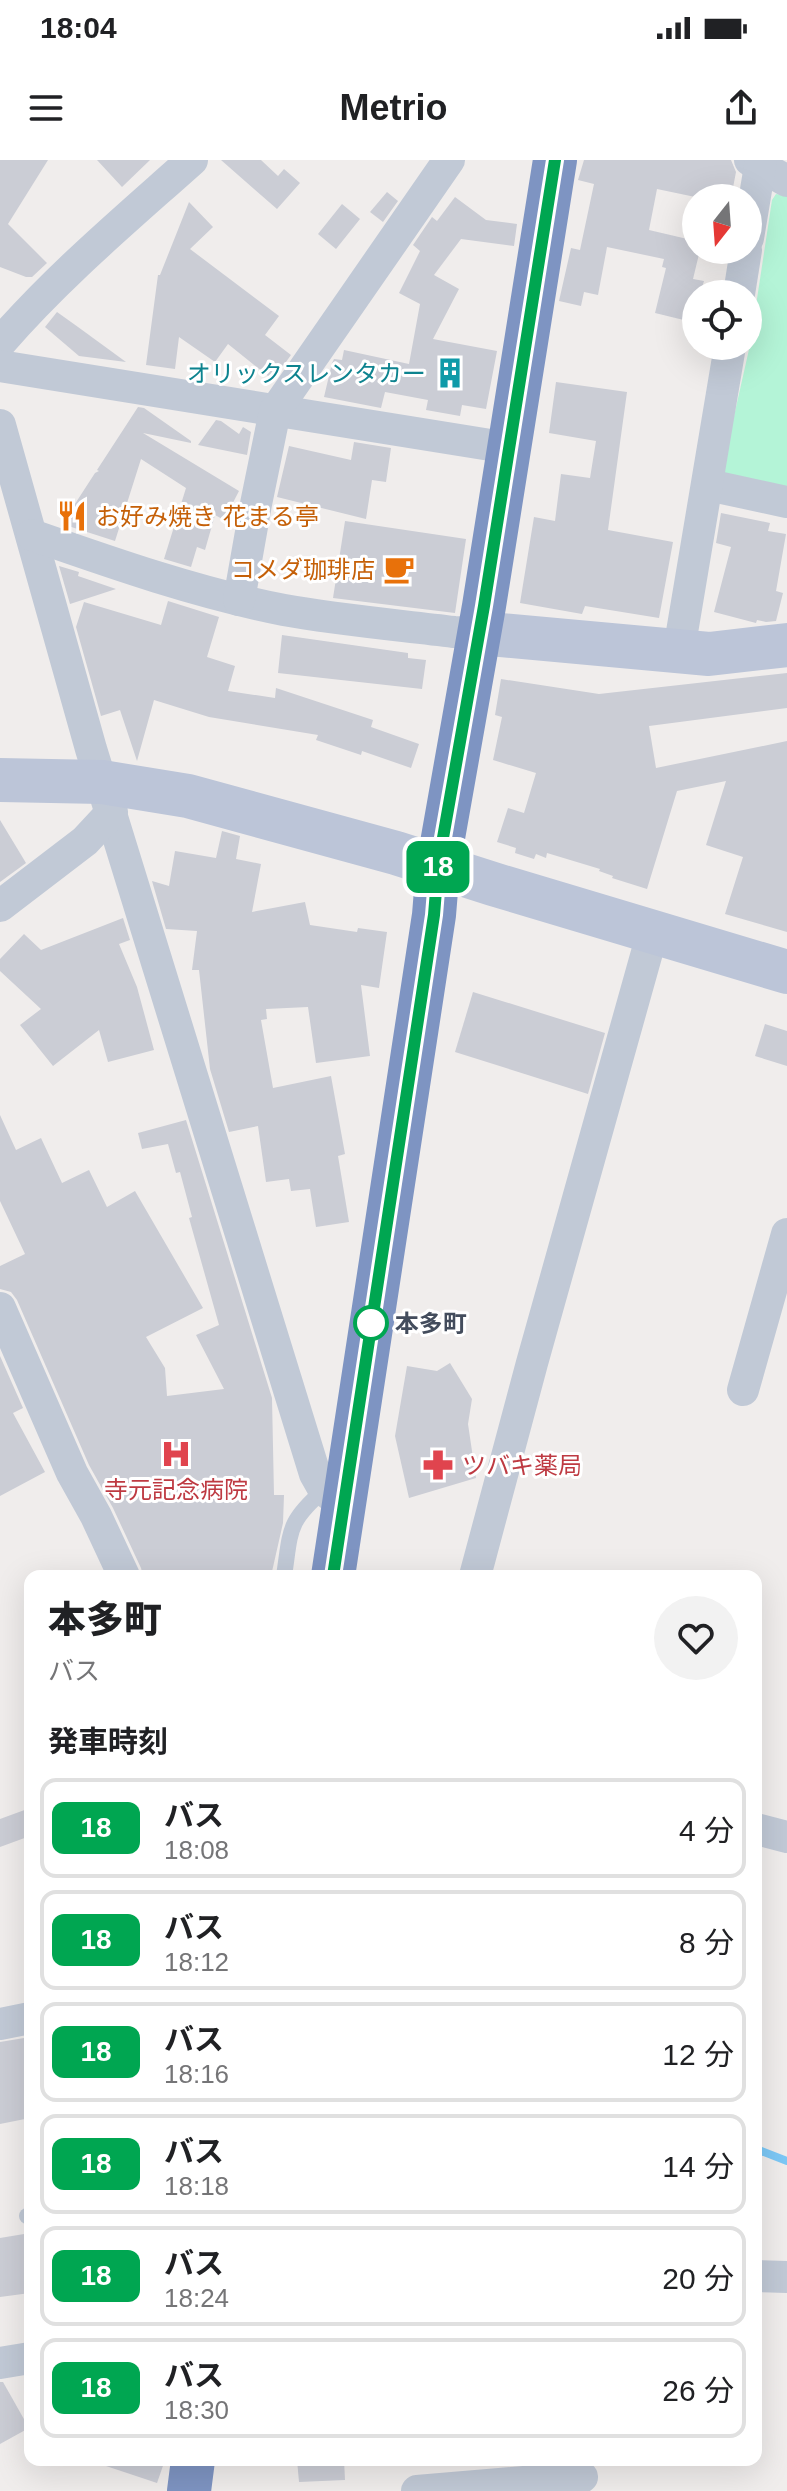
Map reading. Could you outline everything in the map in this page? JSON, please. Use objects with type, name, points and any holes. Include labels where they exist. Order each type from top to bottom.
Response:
[{"type":"highway","points":[[333,1570],[333,1498],[434,915],[438,866],[555,160]]},
{"type":"highway","points":[[189,2491],[192,2466]]},
{"type":"street","points":[[0,343],[32,306],[93,247],[192,160]]},
{"type":"street","points":[[239,600],[275,411],[449,160]]},
{"type":"street","points":[[679,650],[728,360]]},
{"type":"street","points":[[0,366],[509,448]]},
{"type":"street","points":[[0,425],[51,610],[269,1331],[315,1474],[333,1498]]},
{"type":"street","points":[[708,485],[787,502]]},
{"type":"street","points":[[32,535],[164,580],[286,610],[454,632],[709,654],[787,645]]},
{"type":"street","points":[[0,780],[107,797],[188,796],[438,866],[787,972]]},
{"type":"street","points":[[0,906],[85,841],[107,797]]},
{"type":"street","points":[[477,1570],[653,931]]},
{"type":"street","points":[[743,1390],[779,1295],[787,1234]]},
{"type":"street","points":[[0,1308],[72,1473],[121,1570]]},
{"type":"street","points":[[762,1831],[787,1837]]},
{"type":"street","points":[[0,2024],[24,2019]]},
{"type":"street","points":[[762,2276],[787,2277]]},
{"type":"street","points":[[0,2363],[24,2359]]},
{"type":"street","points":[[417,2491],[582,2476]]},
{"type":"lane","points":[[285,1570],[296,1517],[333,1498]]},
{"type":"green space","points":[[776,194],[787,196],[787,493],[718,487],[747,360],[762,360],[760,280],[772,200]]},
{"type":"building","points":[[0,160],[48,160],[8,224],[47,263],[32,277],[0,267]]},
{"type":"building","points":[[97,160],[150,160],[122,187]]},
{"type":"building","points":[[221,160],[261,160],[278,176],[284,169],[300,183],[277,209]]},
{"type":"building","points":[[584,160],[731,160],[736,172],[734,184],[682,184],[682,194],[657,189],[649,230],[682,238],[682,264],[697,264],[693,279],[698,280],[682,280],[682,320],[655,313],[666,268],[662,267],[664,259],[607,247],[598,295],[584,292],[581,306],[559,301],[571,248],[580,250],[594,184],[578,180]]},
{"type":"building","points":[[387,192],[398,201],[383,222],[370,212]]},
{"type":"building","points":[[455,197],[486,220],[517,224],[514,246],[461,239],[434,275],[459,289],[433,339],[497,351],[486,409],[462,405],[460,416],[426,410],[428,400],[385,392],[381,408],[324,397],[332,363],[334,359],[342,360],[344,350],[409,364],[420,304],[399,293],[420,251],[413,245],[432,217],[437,221]]},
{"type":"building","points":[[189,202],[213,227],[190,249],[279,316],[265,335],[291,355],[273,380],[228,344],[215,362],[179,337],[175,369],[146,365],[158,275]]},
{"type":"building","points":[[342,204],[360,219],[336,249],[318,234]]},
{"type":"building","points":[[57,312],[126,362],[79,356],[45,327]]},
{"type":"building","points":[[556,382],[627,392],[608,530],[673,542],[659,618],[585,606],[582,614],[520,603],[534,517],[555,521],[561,474],[590,478],[596,441],[549,433]]},
{"type":"building","points":[[138,407],[144,408],[191,443],[143,433],[239,491],[224,520],[215,515],[205,550],[197,547],[191,567],[164,559],[186,488],[141,459],[115,541],[62,524]]},
{"type":"building","points":[[216,420],[239,434],[243,427],[251,432],[247,455],[198,445]]},
{"type":"building","points":[[354,442],[391,448],[386,482],[372,480],[366,519],[277,497],[289,446],[351,460]]},
{"type":"building","points":[[721,513],[770,523],[768,531],[786,534],[776,591],[783,593],[776,621],[757,620],[756,623],[714,612],[731,547],[716,543]]},
{"type":"building","name":"コメダ珈琲店","points":[[345,521],[466,539],[455,613],[333,598]]},
{"type":"building","points":[[59,566],[79,572],[78,576],[116,589],[70,604]]},
{"type":"building","points":[[168,601],[219,617],[207,657],[235,666],[228,691],[275,698],[276,688],[373,720],[371,727],[419,744],[411,768],[362,751],[361,755],[316,740],[318,735],[209,717],[154,700],[137,761],[120,710],[101,716],[76,627],[84,602],[161,625]]},
{"type":"building","points":[[282,635],[408,653],[408,658],[426,660],[422,689],[278,673]]},
{"type":"building","points":[[787,673],[787,708],[649,726],[656,768],[787,741],[787,932],[725,914],[743,857],[706,845],[726,781],[677,791],[647,889],[612,878],[600,869],[547,853],[546,858],[536,854],[534,859],[515,853],[516,848],[497,842],[508,808],[524,813],[536,773],[493,760],[502,717],[495,715],[501,679],[599,694]]},
{"type":"building","points":[[0,820],[26,863],[0,882]]},
{"type":"building","points":[[222,831],[240,836],[236,859],[261,864],[252,912],[305,902],[310,925],[357,932],[358,928],[387,932],[379,988],[361,985],[370,1056],[316,1063],[308,1007],[266,1009],[267,1019],[261,1020],[273,1088],[331,1076],[345,1154],[338,1156],[349,1222],[316,1227],[310,1189],[291,1191],[289,1179],[266,1182],[258,1126],[229,1132],[210,1069],[199,970],[192,970],[197,931],[166,929],[152,881],[169,886],[175,851],[216,858]]},
{"type":"building","points":[[123,918],[130,940],[119,944],[137,987],[154,1050],[108,1062],[99,1030],[53,1066],[20,1025],[41,1009],[0,971],[0,959],[24,934],[41,950]]},
{"type":"building","points":[[473,992],[605,1033],[588,1094],[455,1052]]},
{"type":"building","points":[[765,1024],[787,1031],[787,1066],[755,1056]]},
{"type":"building","points":[[0,1115],[16,1150],[41,1138],[62,1183],[89,1170],[107,1207],[135,1191],[203,1308],[146,1337],[165,1368],[167,1396],[224,1389],[196,1335],[219,1325],[189,1218],[192,1217],[180,1172],[176,1173],[168,1144],[142,1149],[138,1133],[186,1120],[272,1398],[274,1495],[284,1495],[283,1523],[272,1570],[142,1570],[89,1465],[17,1300],[11,1292],[0,1289],[0,1266],[25,1254],[0,1201]]},
{"type":"building","points":[[0,1356],[23,1408],[13,1413],[45,1472],[0,1496]]},
{"type":"building","points":[[450,1363],[472,1399],[468,1424],[476,1478],[409,1498],[395,1436],[407,1366],[437,1371]]},
{"type":"building","points":[[24,1810],[24,1838],[0,1847],[0,1819]]},
{"type":"building","points":[[24,2038],[24,2119],[0,2124],[0,2042]]},
{"type":"building","points":[[24,2234],[24,2294],[0,2297],[0,2238]]},
{"type":"building","points":[[0,2382],[3,2382],[24,2419],[24,2431],[0,2444]]},
{"type":"building","points":[[106,2466],[163,2466],[157,2483]]},
{"type":"building","points":[[298,2466],[344,2466],[345,2480],[299,2482]]},
{"type":"waterway","points":[[762,2151],[787,2161]]},
{"type":"bus line","name":"18","points":[[334,1570],[434,915],[438,866],[484,606],[555,160]]},
{"type":"place","name":"オリックスレンタカー","points":[[450,373]]},
{"type":"place","name":"お好み焼き 花まる亭","points":[[72,516]]},
{"type":"place","name":"コメダ珈琲店","points":[[399,569]]},
{"type":"place","name":"本多町","points":[[371,1323]]},
{"type":"place","name":"寺元記念病院","points":[[176,1454]]},
{"type":"place","name":"ツバキ薬局","points":[[438,1465]]}]
